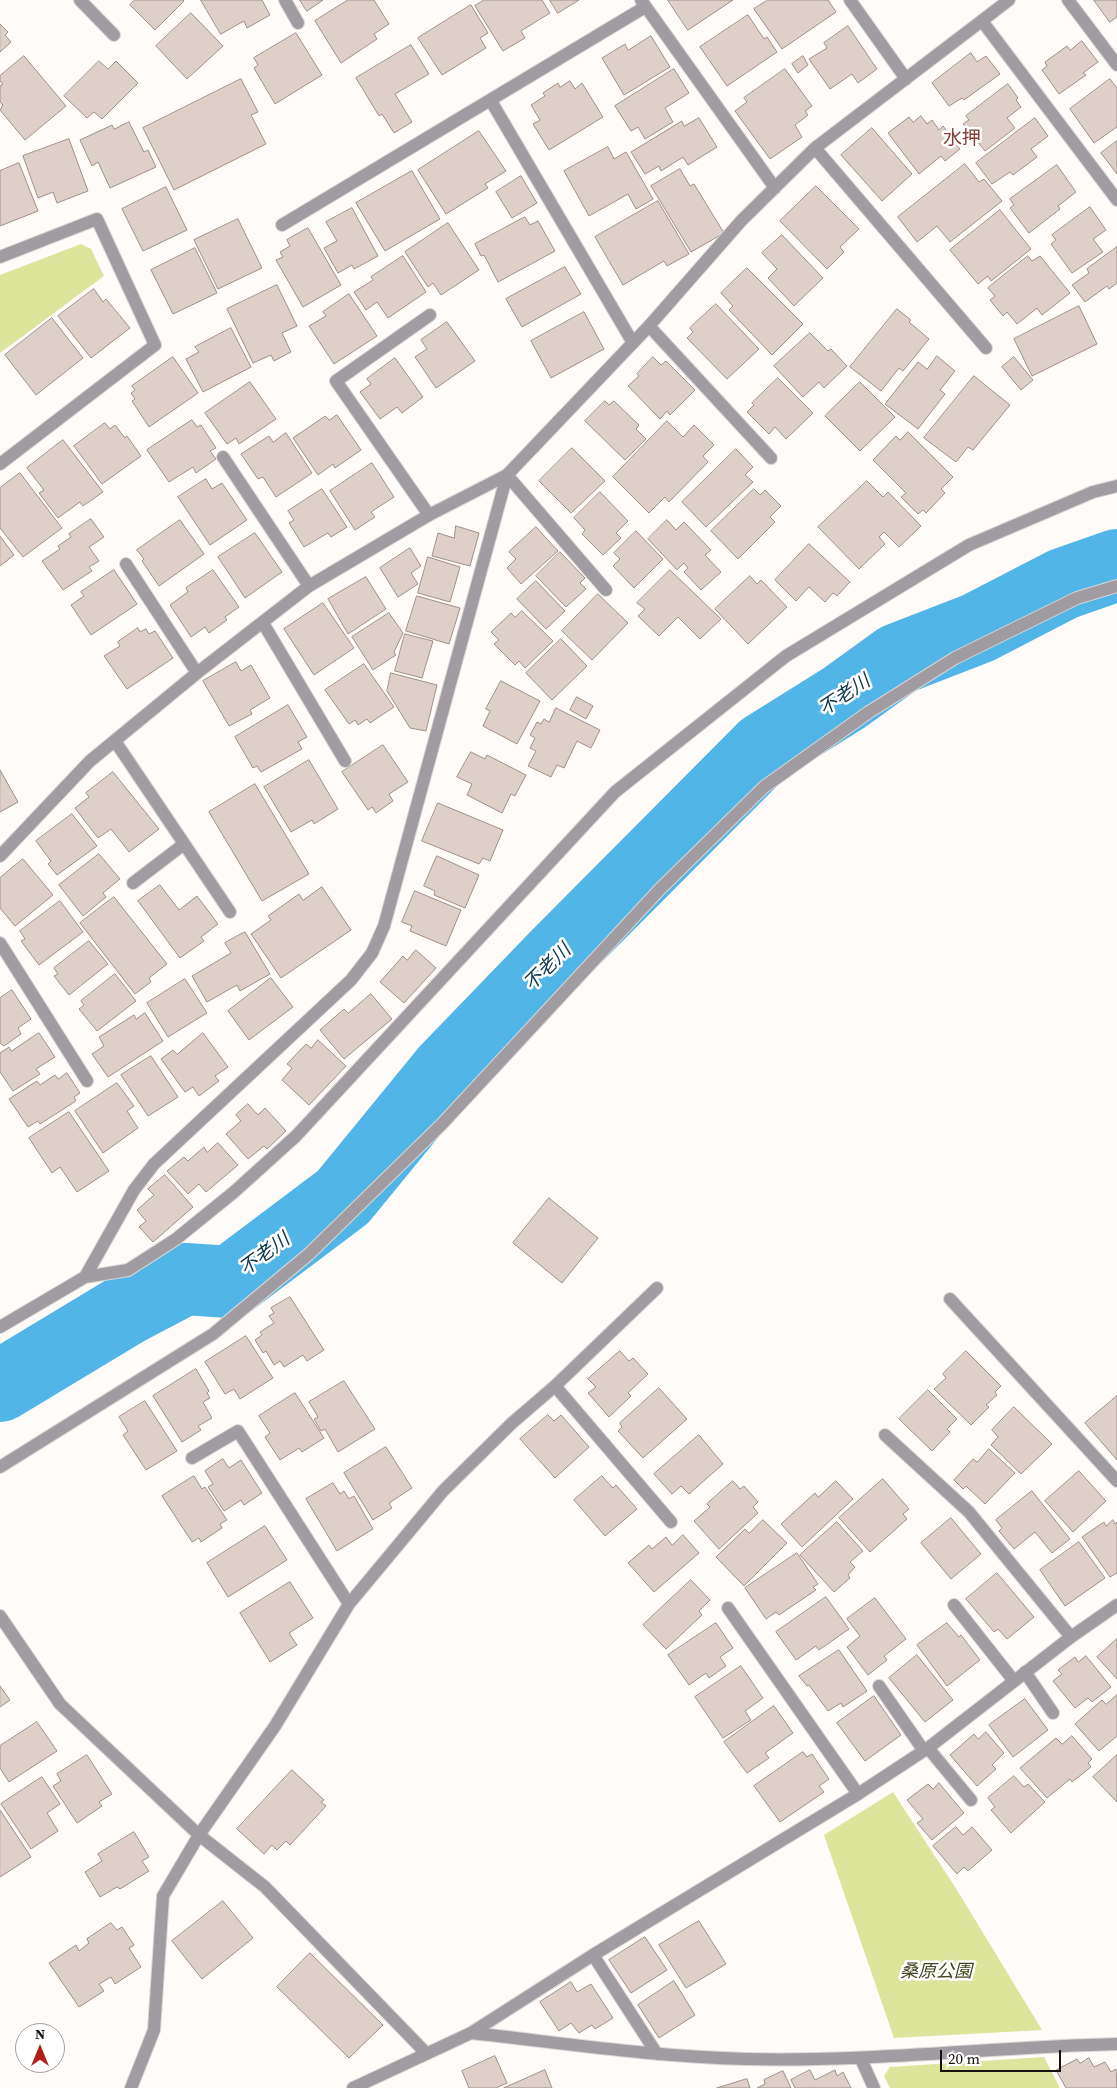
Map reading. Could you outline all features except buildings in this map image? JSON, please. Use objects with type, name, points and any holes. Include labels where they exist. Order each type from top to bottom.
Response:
[{"type":"street","points":[[80,0],[114,35]]},
{"type":"street","points":[[285,0],[298,23]]},
{"type":"street","points":[[850,0],[906,79]]},
{"type":"street","points":[[0,856],[90,761],[198,672],[309,586],[429,515],[507,475],[649,326],[741,221],[815,148],[1009,0]]},
{"type":"street","points":[[1068,0],[1117,65]]},
{"type":"street","points":[[282,226],[491,101],[643,4],[775,188]]},
{"type":"street","points":[[982,21],[1117,200]]},
{"type":"street","points":[[491,101],[633,343]]},
{"type":"street","points":[[815,148],[986,348]]},
{"type":"street","points":[[0,257],[97,219],[155,345],[0,464]]},
{"type":"street","points":[[429,515],[336,381],[430,315]]},
{"type":"street","points":[[649,326],[772,458]]},
{"type":"street","points":[[223,457],[309,586]]},
{"type":"street","points":[[507,475],[606,590]]},
{"type":"street","points":[[84,1276],[134,1190],[154,1164],[351,980],[372,953],[386,917],[507,475]]},
{"type":"street","points":[[0,1326],[84,1276],[128,1270],[176,1240],[234,1192],[296,1136],[615,792],[786,656],[969,545],[1093,492],[1117,486]]},
{"type":"street","points":[[126,564],[198,672]]},
{"type":"street","points":[[0,1467],[213,1334],[309,1254],[442,1124],[660,889],[764,787],[869,712],[955,658],[1077,598],[1117,586]]},
{"type":"street","points":[[263,623],[345,761]]},
{"type":"street","points":[[115,741],[230,912]]},
{"type":"street","points":[[133,883],[184,844]]},
{"type":"street","points":[[0,944],[87,1081]]},
{"type":"street","points":[[131,2088],[154,2030],[164,1896],[199,1835],[275,1726],[349,1604],[443,1491],[512,1423],[555,1386],[658,1288]]},
{"type":"street","points":[[950,1299],[1117,1481]]},
{"type":"street","points":[[555,1386],[671,1522]]},
{"type":"street","points":[[192,1458],[238,1431],[349,1604]]},
{"type":"street","points":[[885,1435],[969,1512],[1071,1637]]},
{"type":"street","points":[[954,1605],[1014,1680]]},
{"type":"street","points":[[353,2088],[471,2033],[593,1954],[858,1794],[926,1749],[1071,1637],[1117,1605]]},
{"type":"street","points":[[728,1608],[858,1794]]},
{"type":"street","points":[[0,1616],[60,1704],[199,1835],[265,1886],[426,2053]]},
{"type":"street","points":[[1025,1672],[1053,1713]]},
{"type":"street","points":[[879,1686],[926,1749],[970,1800]]},
{"type":"street","points":[[593,1954],[657,2054]]},
{"type":"street","points":[[471,2033],[657,2054],[746,2059],[861,2059],[1045,2046],[1117,2044]]},
{"type":"street","points":[[861,2059],[874,2088]]},
{"type":"green space","points":[[81,244],[91,249],[104,276],[0,353],[0,275]]},
{"type":"green space","name":"桑原公園","points":[[893,1792],[957,1890],[1042,2030],[894,2038],[824,1835]]},
{"type":"green space","points":[[1044,2057],[1060,2088],[890,2088],[884,2076],[890,2067]]},
{"type":"waterway","name":"不老川","points":[[0,1386],[126,1310],[185,1279],[230,1282],[343,1197],[446,1071],[558,955],[764,748],[844,698],[898,659],[978,628],[1063,584],[1117,565]]},
{"type":"district","name":"水押","points":[[962,139]]}]
